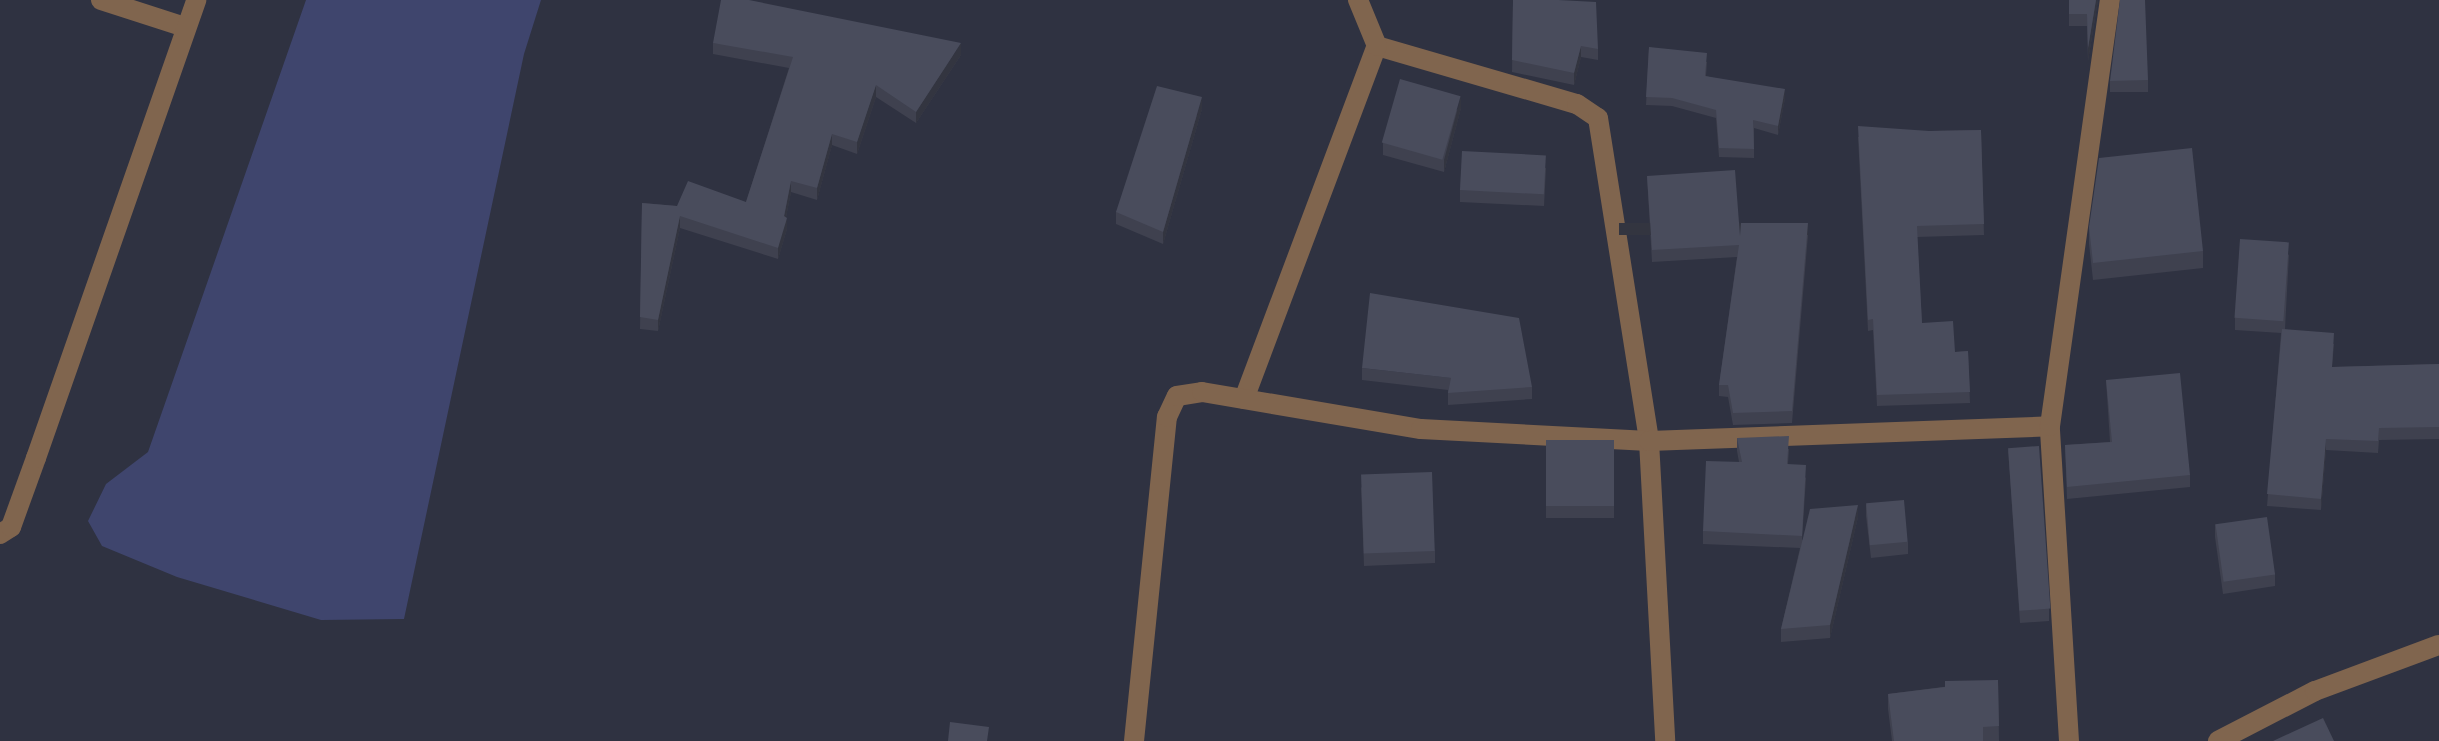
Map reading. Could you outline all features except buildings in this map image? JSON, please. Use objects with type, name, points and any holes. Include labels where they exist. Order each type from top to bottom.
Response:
[{"type":"street","points":[[101,0],[185,27]]},
{"type":"street","points":[[0,534],[11,527],[196,0]]},
{"type":"street","points":[[1244,399],[1377,46],[1358,0]]},
{"type":"street","points":[[2069,741],[2050,426],[2110,0]]},
{"type":"street","points":[[1377,46],[1577,104],[1598,118],[1649,441],[1665,741]]},
{"type":"street","points":[[1134,741],[1167,417],[1177,396],[1202,392],[1421,429],[1649,441],[2050,426]]},
{"type":"street","points":[[2218,741],[2315,691],[2439,645]]},
{"type":"shaded area","points":[[306,0],[541,0],[524,54],[404,619],[321,620],[177,577],[102,546],[88,521],[106,484],[148,452]]}]
